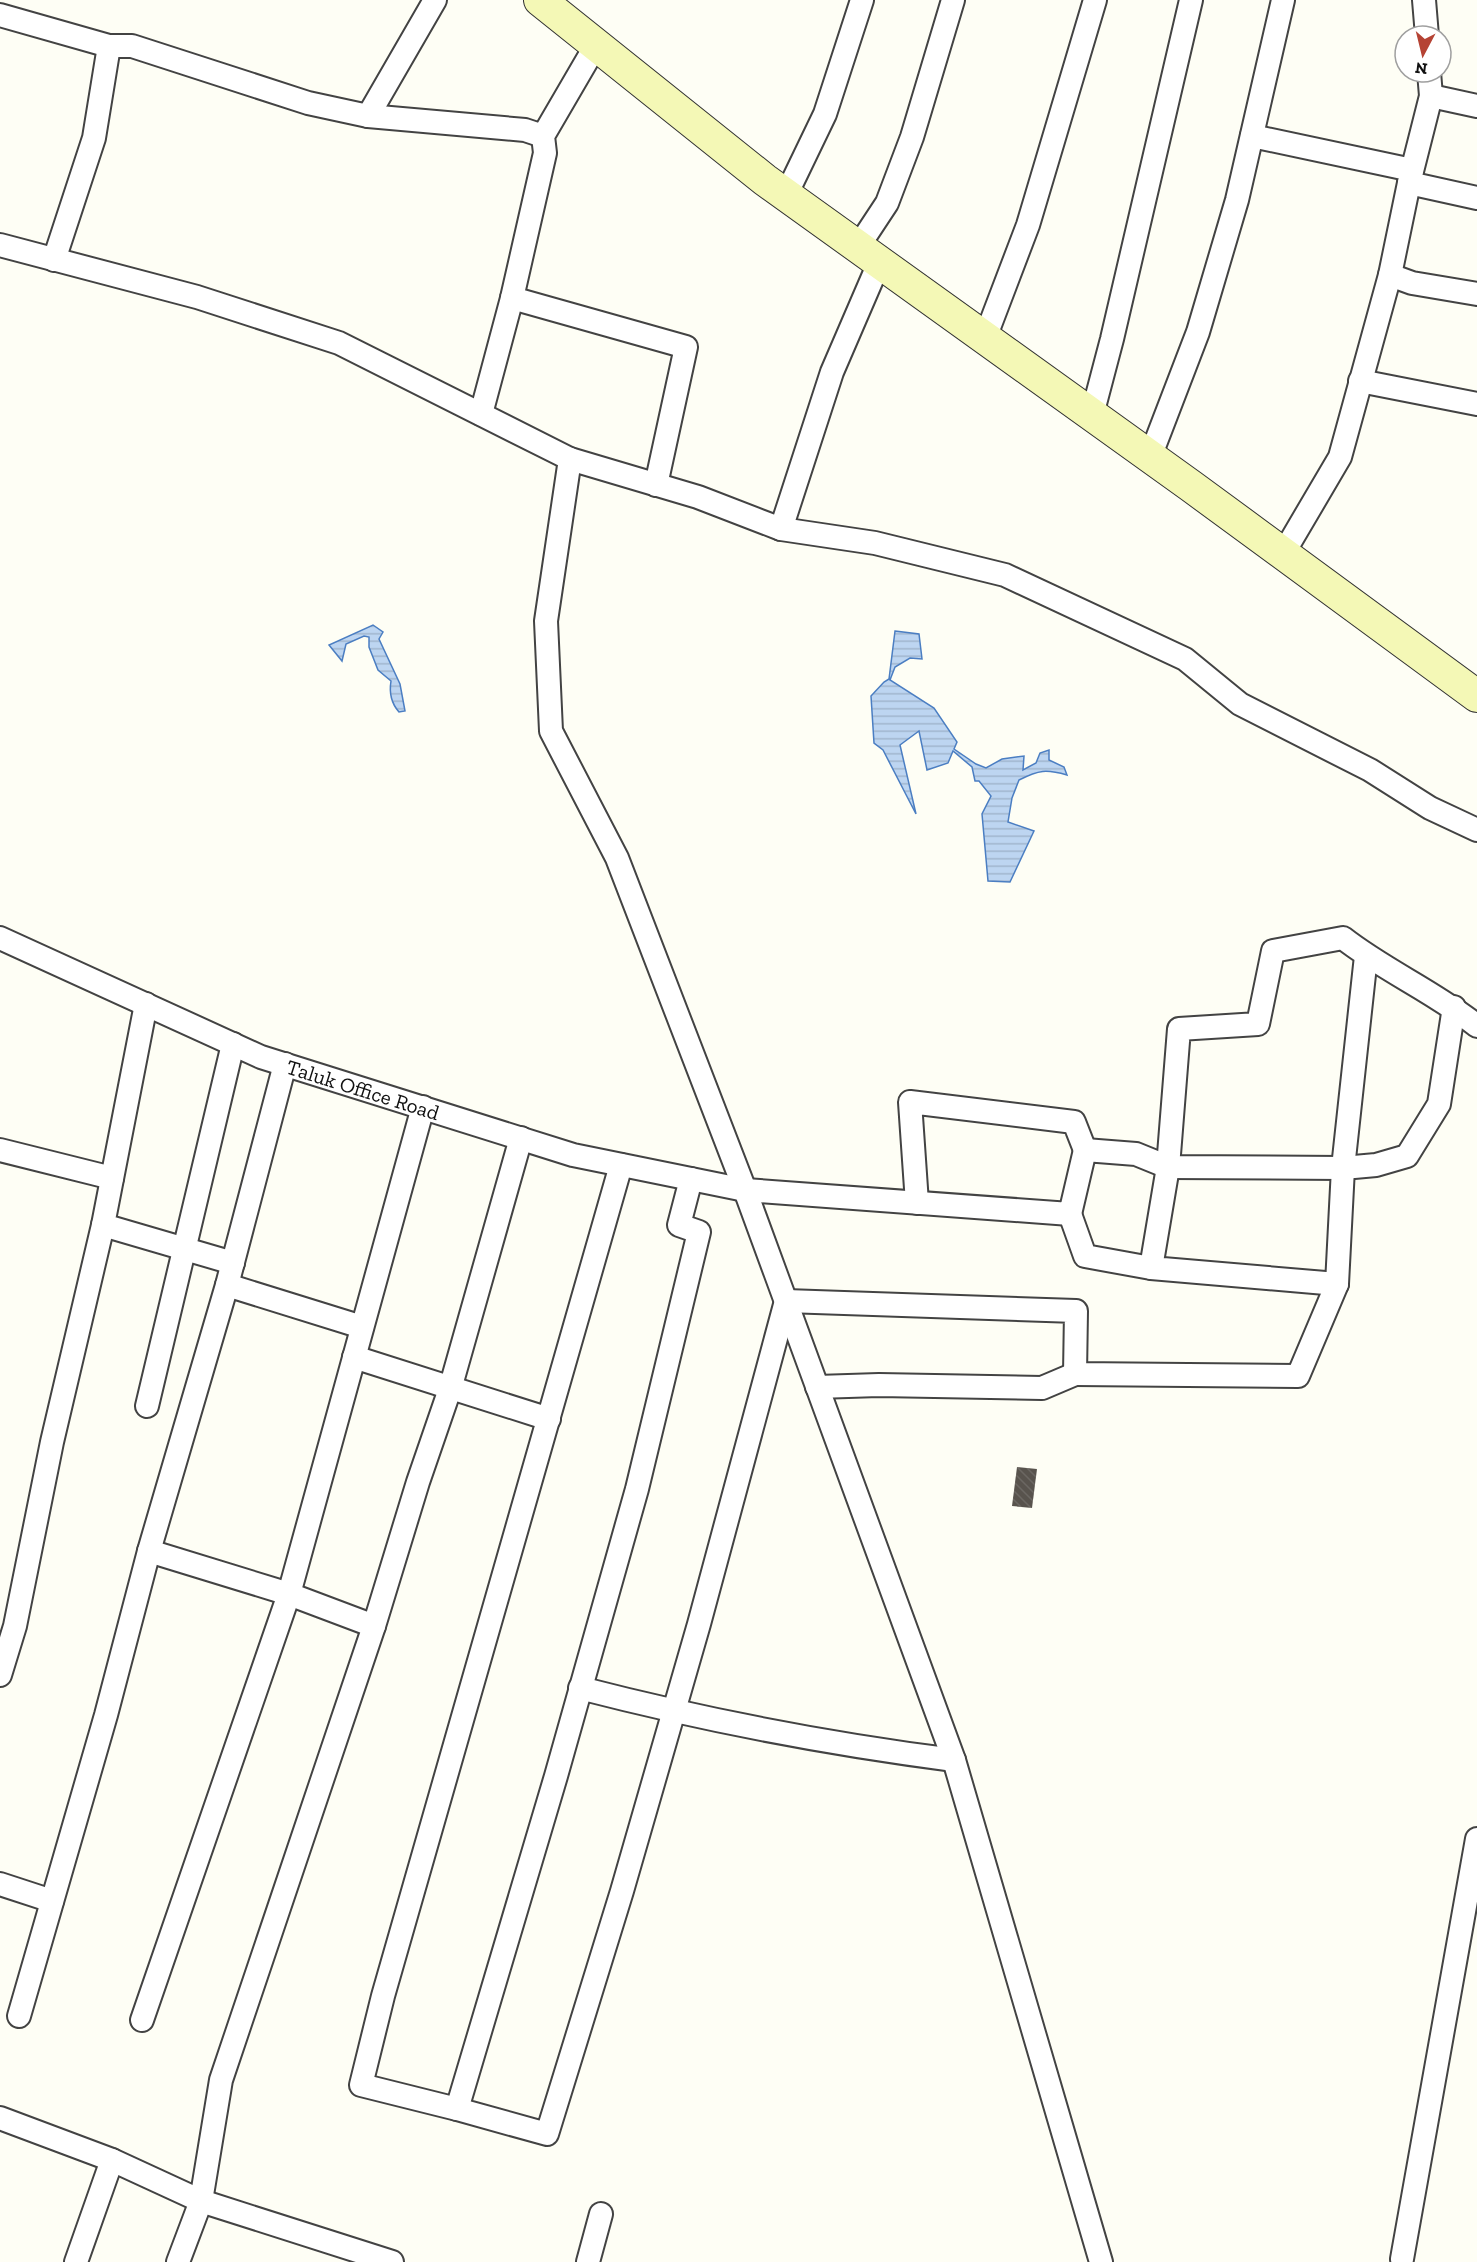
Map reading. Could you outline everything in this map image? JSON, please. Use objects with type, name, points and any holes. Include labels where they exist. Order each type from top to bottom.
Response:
[{"type":"main road","points":[[552,4],[596,45],[786,195],[1477,696]]},
{"type":"street","points":[[368,116],[435,0]]},
{"type":"street","points":[[786,195],[825,114],[862,0]]},
{"type":"street","points":[[781,529],[869,255],[912,137],[953,0]]},
{"type":"street","points":[[985,338],[1028,225],[1095,0]]},
{"type":"street","points":[[1092,416],[1191,0]]},
{"type":"street","points":[[1150,457],[1198,332],[1237,200],[1283,0]]},
{"type":"street","points":[[1424,0],[1425,24]]},
{"type":"street","points":[[0,15],[109,46],[132,46],[308,103],[368,116],[525,130],[543,136]]},
{"type":"street","points":[[481,414],[512,298],[545,153],[543,136],[596,45]]},
{"type":"street","points":[[54,260],[94,138],[109,46]]},
{"type":"street","points":[[1283,554],[1340,457],[1390,275],[1431,96],[1430,84]]},
{"type":"street","points":[[1431,96],[1477,106]]},
{"type":"street","points":[[1252,136],[1411,176],[1477,198]]},
{"type":"street","points":[[0,245],[197,297],[339,343],[570,459],[698,497],[781,529],[875,543],[1005,575],[1185,659],[1240,704],[1370,770],[1430,808],[1477,830]]},
{"type":"street","points":[[1390,275],[1412,284],[1477,294]]},
{"type":"street","points":[[512,298],[686,347],[656,485]]},
{"type":"street","points":[[1360,381],[1477,404]]},
{"type":"street","points":[[570,459],[546,621],[551,731],[616,858],[745,1191],[954,1760],[1101,2262]]},
{"type":"street","name":"Taluk Office Road","points":[[0,938],[261,1057],[573,1155],[745,1191],[1070,1214]]},
{"type":"street","points":[[1151,1268],[1168,1167],[1179,1029],[1258,1024],[1273,951],[1343,938],[1366,956],[1454,1007],[1477,1026]]},
{"type":"street","points":[[817,1387],[879,1385],[1042,1389],[1075,1374],[1298,1377],[1337,1284],[1343,1168],[1366,956]]},
{"type":"street","points":[[0,1675],[15,1626],[52,1442],[103,1225],[146,1004]]},
{"type":"street","points":[[1085,1150],[1136,1154],[1168,1167],[1343,1168],[1376,1165],[1407,1156],[1439,1104],[1454,1007]]},
{"type":"street","points":[[147,1406],[233,1044]]},
{"type":"street","points":[[19,2016],[106,1715],[149,1551],[227,1285],[285,1064]]},
{"type":"street","points":[[917,1203],[910,1102],[1074,1122],[1085,1150],[1070,1214],[1085,1256],[1151,1268],[1337,1284]]},
{"type":"street","points":[[142,2020],[289,1594],[423,1107]]},
{"type":"street","points":[[178,2262],[201,2201],[221,2080],[374,1626],[418,1482],[450,1389],[521,1138]]},
{"type":"street","points":[[0,1150],[112,1178]]},
{"type":"street","points":[[621,1165],[383,1996],[361,2085],[547,2134],[619,1902],[786,1301]]},
{"type":"street","points":[[457,2109],[637,1489],[699,1232],[679,1225],[691,1179]]},
{"type":"street","points":[[103,1225],[233,1263]]},
{"type":"street","points":[[227,1285],[362,1327]]},
{"type":"street","points":[[786,1301],[1076,1311],[1075,1374]]},
{"type":"street","points":[[354,1358],[549,1419]]},
{"type":"street","points":[[149,1551],[289,1594],[374,1626]]},
{"type":"street","points":[[580,1688],[673,1712],[875,1750],[954,1760]]},
{"type":"street","points":[[1402,2259],[1477,1839]]},
{"type":"street","points":[[0,1884],[52,1901]]},
{"type":"street","points":[[0,2118],[111,2160],[201,2201],[392,2262]]},
{"type":"street","points":[[76,2262],[111,2160]]},
{"type":"street","points":[[588,2262],[601,2214]]},
{"type":"water","points":[[373,625],[383,632],[379,639],[400,684],[405,711],[399,712],[392,701],[391,681],[378,670],[369,647],[369,637],[364,636],[346,644],[342,661],[329,645]]},
{"type":"water","points":[[895,631],[919,634],[922,659],[910,658],[895,667],[890,680],[934,708],[957,742],[954,749],[986,768],[1002,759],[1024,756],[1023,770],[1036,763],[1040,753],[1049,750],[1049,760],[1064,767],[1067,775],[1043,771],[1019,780],[1012,798],[1008,822],[1034,831],[1010,882],[988,881],[982,814],[991,796],[979,781],[975,781],[972,767],[953,751],[948,763],[927,770],[919,731],[900,745],[916,814],[883,750],[874,743],[871,696],[889,679]]},
{"type":"building","points":[[1017,1467],[1037,1469],[1032,1508],[1012,1506]]}]
